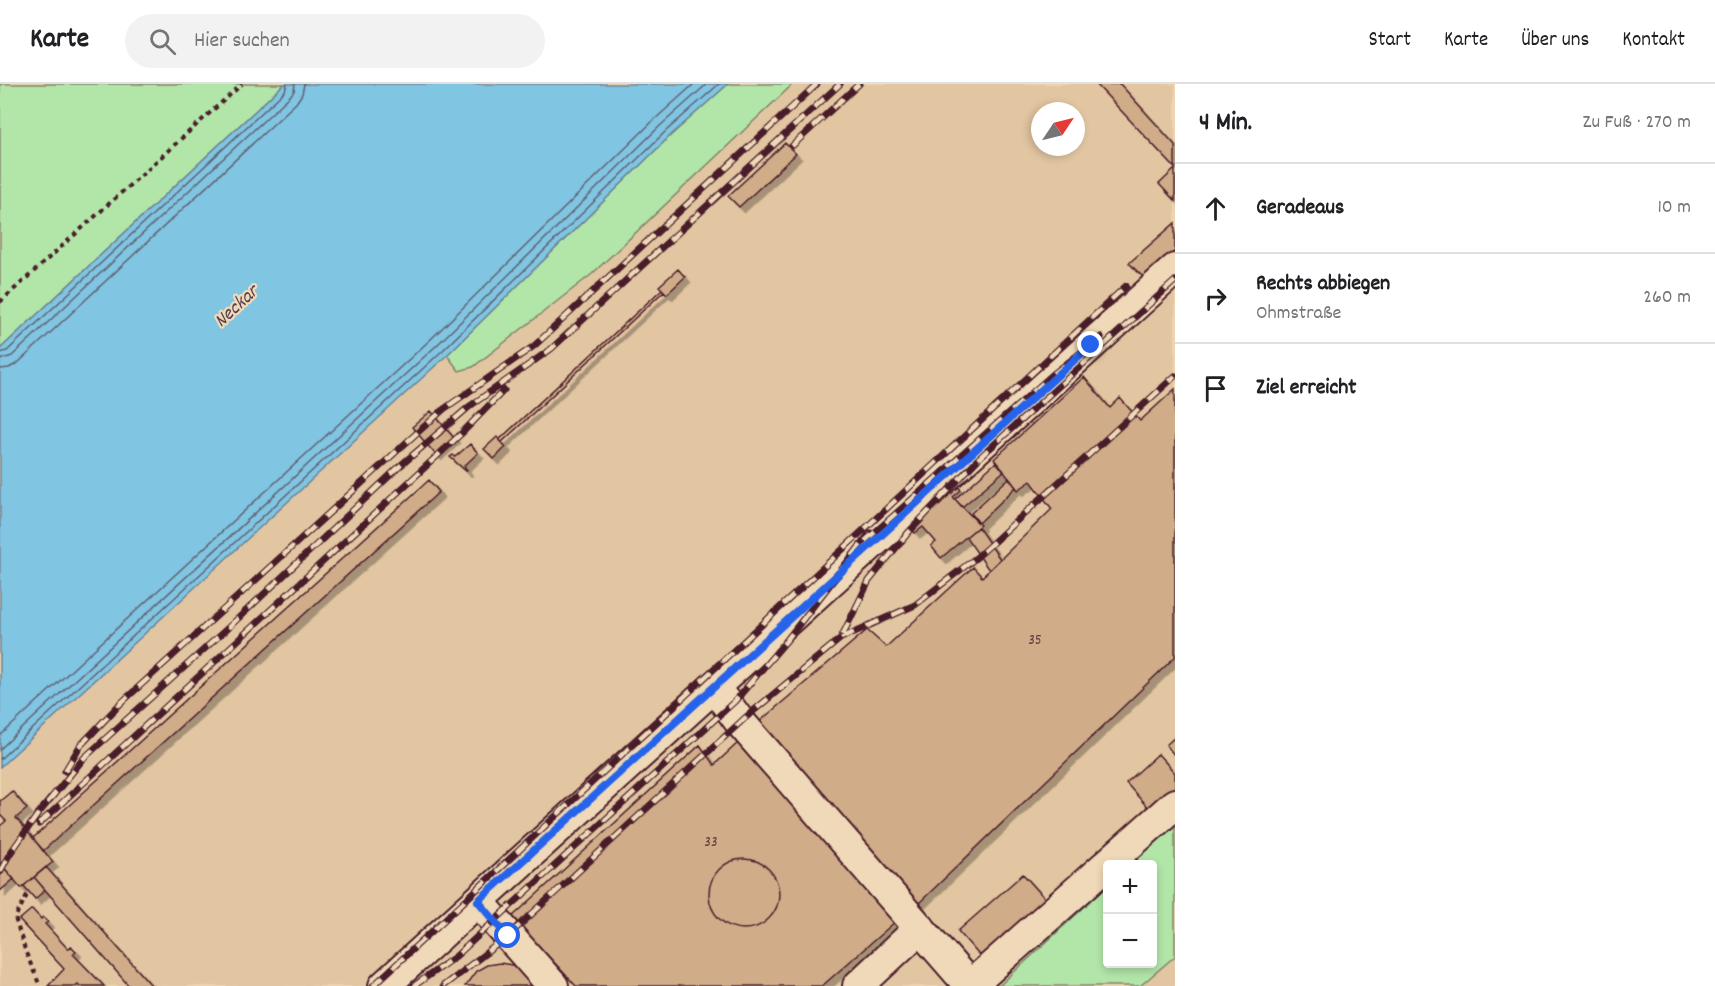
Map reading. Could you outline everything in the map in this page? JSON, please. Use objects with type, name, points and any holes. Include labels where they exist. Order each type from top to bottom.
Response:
[{"type":"street","points":[[384,986],[1175,269]]},
{"type":"street","points":[[714,687],[740,722],[970,986],[1175,804]]},
{"type":"street","points":[[478,901],[554,986]]},
{"type":"street","points":[[858,986],[920,928]]},
{"type":"path","points":[[0,302],[242,84]]},
{"type":"path","points":[[27,895],[15,918],[40,986]]},
{"type":"shaded area","points":[[792,84],[1175,84],[1175,986],[0,986],[0,767],[447,355],[459,370],[473,367],[592,274]]},
{"type":"green space","points":[[0,84],[284,84],[0,349]]},
{"type":"green space","points":[[728,84],[793,84],[592,274],[473,367],[459,371],[447,355],[670,136]]},
{"type":"green space","points":[[1175,824],[1175,956],[1140,986],[999,986],[1103,890],[1103,968],[1157,968],[1157,860],[1135,860]]},
{"type":"water","name":"Neckar","points":[[284,84],[728,84],[670,136],[447,355],[0,767],[0,349]]},
{"type":"building","points":[[1096,84],[1120,84],[1175,145],[1175,168]]},
{"type":"building","points":[[785,143],[796,154],[739,207],[728,196]]},
{"type":"building","points":[[1175,169],[1175,201],[1159,184]]},
{"type":"building","points":[[1175,223],[1175,251],[1144,278],[1129,263]]},
{"type":"building","points":[[678,269],[685,277],[667,294],[659,286]]},
{"type":"building","points":[[662,289],[664,291],[502,442],[499,440]]},
{"type":"building","points":[[1084,377],[1110,408],[1120,398],[1140,421],[1175,389],[1175,657],[918,904],[759,722],[867,630],[886,647],[973,567],[982,577],[1052,509],[1031,481],[1018,490],[994,459]]},
{"type":"building","points":[[431,411],[454,438],[436,455],[412,427]]},
{"type":"building","points":[[497,437],[506,447],[494,459],[484,449]]},
{"type":"building","points":[[470,444],[478,453],[464,466],[466,471],[450,457],[453,455],[455,457]]},
{"type":"building","points":[[996,462],[1004,471],[962,507],[955,499]]},
{"type":"building","points":[[1009,478],[1016,487],[979,523],[971,513]]},
{"type":"building","points":[[951,479],[961,490],[953,497],[980,525],[941,558],[931,546],[936,542],[923,527],[915,533],[903,519]]},
{"type":"building","points":[[429,480],[439,492],[43,851],[33,838]]},
{"type":"building","points":[[978,527],[1000,559],[989,570],[966,537]]},
{"type":"building","points":[[1175,737],[1175,756],[1166,745]]},
{"type":"building","points":[[740,741],[896,921],[822,986],[576,986],[512,917],[700,745],[714,765]]},
{"type":"building","points":[[1158,754],[1175,773],[1175,787],[1150,810],[1126,783]]},
{"type":"building","points":[[12,791],[27,809],[16,818],[53,862],[21,888],[0,863],[0,826],[6,821],[0,815],[0,801]]},
{"type":"building","points":[[744,859],[763,865],[773,875],[779,894],[773,913],[763,923],[744,929],[725,923],[715,913],[709,894],[715,875],[725,865]]},
{"type":"building","points":[[0,863],[14,879],[0,891]]},
{"type":"building","points":[[46,867],[152,986],[129,986],[34,877]]},
{"type":"building","points":[[1023,874],[1050,904],[985,962],[958,931]]},
{"type":"building","points":[[34,877],[45,890],[35,899],[24,886]]},
{"type":"building","points":[[32,909],[41,919],[43,917],[48,922],[45,924],[68,949],[71,946],[76,951],[73,954],[104,986],[80,986],[78,984],[48,986],[64,969],[19,920]]},
{"type":"building","points":[[500,963],[512,965],[523,971],[534,986],[465,986],[476,971],[487,965]]},
{"type":"railway","points":[[65,771],[80,746],[120,704],[444,409],[534,346],[817,84]]},
{"type":"railway","points":[[0,872],[38,814],[84,758],[231,625],[400,466],[470,406],[551,349],[840,84]]},
{"type":"railway","points":[[792,146],[859,84]]},
{"type":"railway","points":[[443,986],[508,936],[745,718],[841,638],[869,581],[908,533],[978,459],[1175,281]]},
{"type":"railway","points":[[373,986],[1126,286]]},
{"type":"railway","points":[[865,541],[1052,375],[1101,337]]},
{"type":"railway","points":[[841,638],[915,605],[977,557],[1175,376]]},
{"type":"railway","points":[[39,824],[462,433],[504,390]]},
{"type":"railway","points":[[414,986],[456,956],[735,701],[786,641],[870,533]]},
{"type":"route","points":[[508,936],[478,901],[1091,345]]}]
